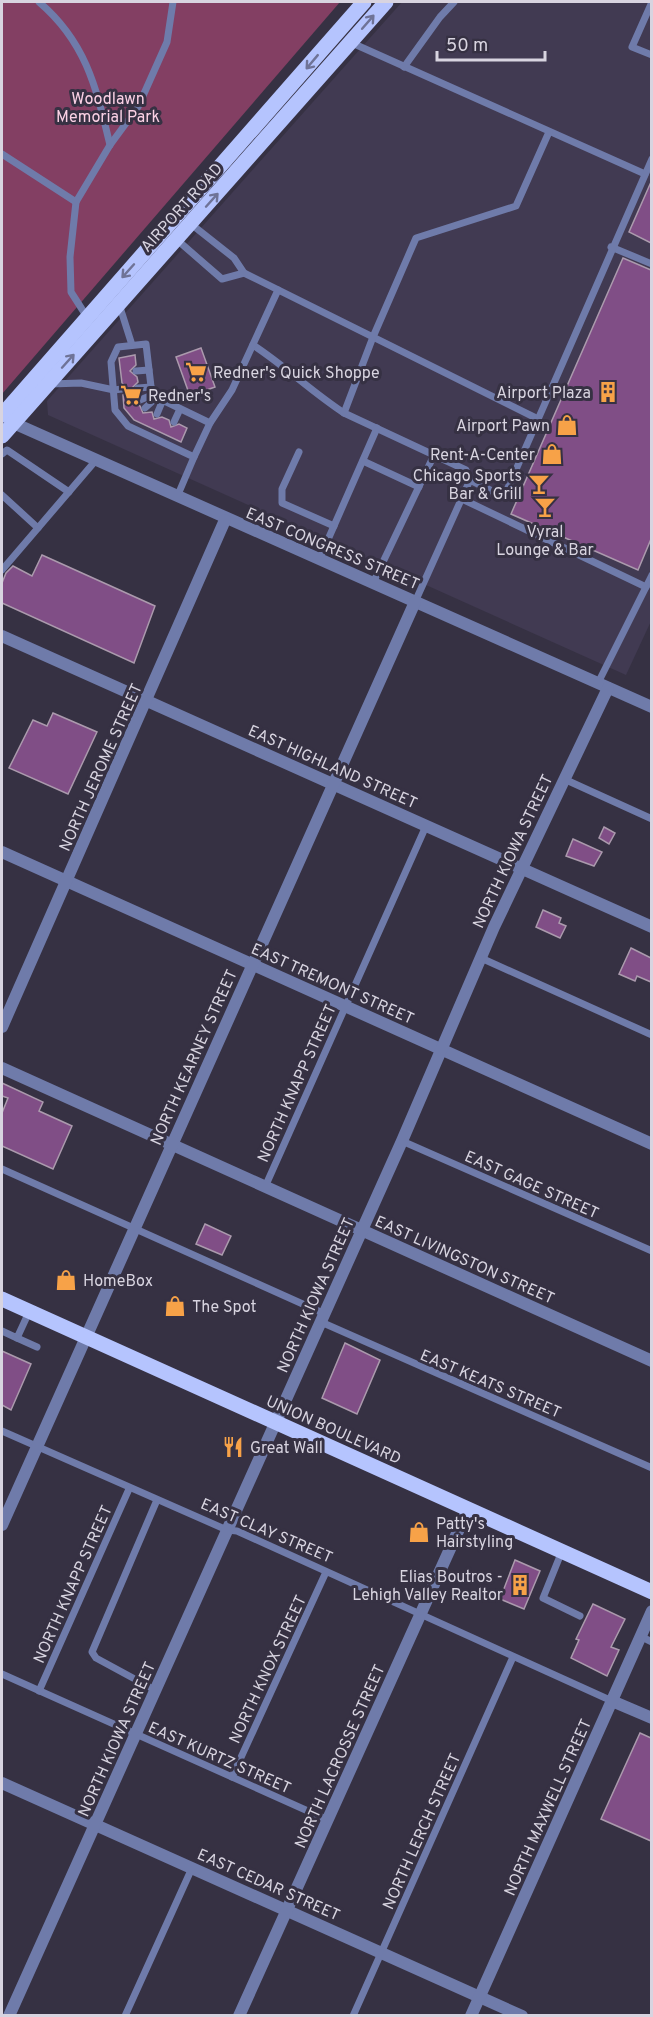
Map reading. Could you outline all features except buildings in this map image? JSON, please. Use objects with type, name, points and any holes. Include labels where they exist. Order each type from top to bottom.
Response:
[{"type":"main road","name":"AIRPORT ROAD","points":[[2,436],[6,419],[87,317],[364,2]]},
{"type":"main road","name":"AIRPORT ROAD","points":[[6,419],[48,384],[386,2]]},
{"type":"main road","name":"UNION BOULEVARD","points":[[2,1299],[651,1592]]},
{"type":"street","name":"EAST CONGRESS STREET","points":[[6,419],[225,520],[373,583],[651,707]]},
{"type":"street","name":"NORTH JEROME STREET","points":[[2,1027],[225,520]]},
{"type":"street","name":"NORTH KEARNEY STREET","points":[[2,1525],[415,602]]},
{"type":"street","name":"EAST HIGHLAND STREET","points":[[2,636],[651,927]]},
{"type":"street","name":"NORTH KIOWA STREET","points":[[9,2016],[402,1141],[481,958],[564,779],[603,686]]},
{"type":"street","name":"EAST TREMONT STREET","points":[[2,852],[651,1144]]},
{"type":"street","name":"EAST LIVINGSTON STREET","points":[[2,1068],[651,1361]]},
{"type":"street","name":"NORTH LACROSSE STREET","points":[[238,2016],[468,1509]]},
{"type":"street","name":"NORTH MAXWELL STREET","points":[[471,2016],[612,1701],[646,1639],[651,1611]]},
{"type":"street","name":"EAST CLAY STREET","points":[[612,1701],[651,1718]]},
{"type":"street","name":"EAST CEDAR STREET","points":[[2,1783],[522,2016]]},
{"type":"lane","points":[[39,2],[57,17],[84,56],[110,145]]},
{"type":"lane","points":[[87,317],[71,292],[70,258],[76,202],[110,145],[138,107],[167,42],[173,2]]},
{"type":"lane","points":[[404,67],[440,16],[454,2]]},
{"type":"lane","points":[[651,2],[632,47],[651,56]]},
{"type":"lane","points":[[350,42],[645,174]]},
{"type":"lane","points":[[344,413],[373,337],[416,238],[516,206],[549,132]]},
{"type":"lane","points":[[2,154],[76,202]]},
{"type":"lane","points":[[253,345],[280,363],[310,391],[344,413],[466,470],[470,480],[504,497],[536,418],[651,159]]},
{"type":"lane","points":[[191,223],[234,258],[244,273],[536,418]]},
{"type":"lane","points":[[176,240],[222,279],[244,273]]},
{"type":"lane","points":[[611,247],[651,264]]},
{"type":"lane","points":[[177,497],[210,423],[232,390],[278,290]]},
{"type":"lane","points":[[119,304],[132,345]]},
{"type":"lane","points":[[157,414],[146,344],[118,347],[111,362],[115,410],[147,436],[194,457]]},
{"type":"lane","points":[[136,371],[149,369]]},
{"type":"lane","points":[[112,374],[121,373]]},
{"type":"lane","points":[[48,384],[81,383],[114,390],[122,389]]},
{"type":"lane","points":[[138,388],[210,423]]},
{"type":"lane","points":[[140,400],[155,395]]},
{"type":"lane","points":[[145,408],[155,395]]},
{"type":"lane","points":[[115,410],[124,406]]},
{"type":"lane","points":[[174,422],[180,409]]},
{"type":"lane","points":[[147,436],[151,428]]},
{"type":"lane","points":[[319,560],[377,428]]},
{"type":"lane","points":[[164,444],[168,436]]},
{"type":"lane","points":[[2,454],[7,450],[69,492]]},
{"type":"lane","points":[[299,452],[282,489],[282,503],[334,526]]},
{"type":"lane","points":[[373,583],[434,455]]},
{"type":"lane","points":[[2,570],[97,459]]},
{"type":"lane","points":[[363,461],[419,487]]},
{"type":"lane","points":[[415,602],[470,480]]},
{"type":"lane","points":[[2,495],[38,528]]},
{"type":"lane","points":[[462,499],[646,587]]},
{"type":"lane","points":[[603,686],[651,575]]},
{"type":"lane","points":[[564,779],[651,819]]},
{"type":"lane","name":"NORTH KNAPP STREET","points":[[265,1186],[426,826]]},
{"type":"lane","points":[[481,958],[651,1035]]},
{"type":"lane","name":"EAST GAGE STREET","points":[[402,1141],[651,1251]]},
{"type":"lane","name":"EAST KEATS STREET","points":[[2,1169],[651,1468]]},
{"type":"lane","points":[[17,1338],[29,1312]]},
{"type":"lane","points":[[2,1331],[37,1347]]},
{"type":"lane","name":"EAST CLAY STREET","points":[[2,1431],[129,1489],[227,1530],[237,1531],[612,1701]]},
{"type":"lane","name":"NORTH KNAPP STREET","points":[[39,1691],[129,1489]]},
{"type":"lane","points":[[155,1690],[96,1658],[92,1653],[157,1500]]},
{"type":"lane","points":[[562,1551],[543,1598],[580,1616]]},
{"type":"lane","name":"NORTH KNOX STREET","points":[[232,1777],[326,1572]]},
{"type":"lane","name":"NORTH LERCH STREET","points":[[353,2016],[513,1657]]},
{"type":"lane","name":"EAST KURTZ STREET","points":[[2,1674],[328,1820]]},
{"type":"lane","points":[[125,2016],[192,1868]]},
{"type":"shaded area","name":"Airport Plaza","points":[[402,2],[651,2],[652,619],[626,675],[48,415],[47,401]]},
{"type":"green space","name":"Woodlawn Memorial Park","points":[[2,2],[340,2],[2,394]]},
{"type":"place","name":"Redner's Quick Shoppe","points":[[196,372]]},
{"type":"place","name":"Airport Plaza","points":[[608,392]]},
{"type":"place","name":"Redner's","points":[[131,395]]},
{"type":"place","name":"Airport Pawn","points":[[567,425]]},
{"type":"place","name":"Rent-A-Center","points":[[552,454]]},
{"type":"place","name":"Chicago Sports Bar & Grill","points":[[539,484]]},
{"type":"place","name":"Vyral Lounge & Bar","points":[[545,507]]},
{"type":"place","name":"HomeBox","points":[[66,1280]]},
{"type":"place","name":"The Spot","points":[[175,1306]]},
{"type":"place","name":"Great Wall","points":[[233,1447]]},
{"type":"place","name":"Patty's Hairstyling","points":[[419,1532]]},
{"type":"place","name":"Elias Boutros - Lehigh Valley Realtor","points":[[520,1585]]}]
